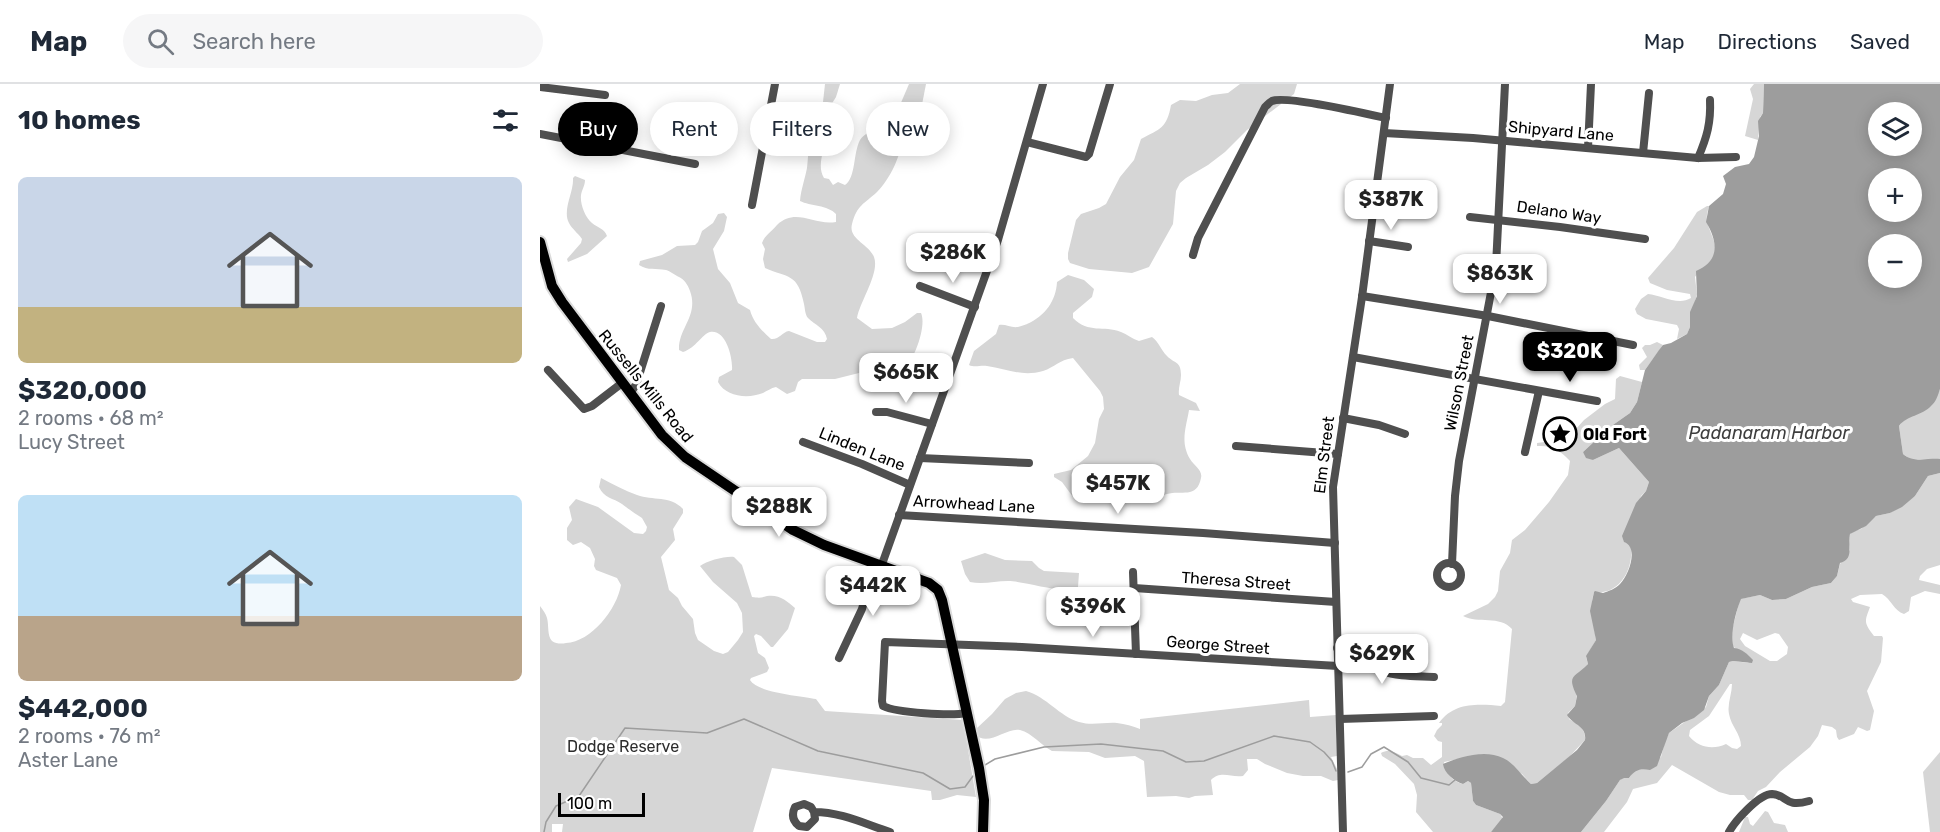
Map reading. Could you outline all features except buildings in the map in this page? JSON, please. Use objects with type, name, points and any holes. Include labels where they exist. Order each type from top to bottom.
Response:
[{"type":"main road","name":"Russells Mills Road","points":[[540,242],[550,280],[558,296],[666,440],[685,457],[793,531],[878,566],[929,583],[936,588],[942,600],[983,794],[982,832]]},
{"type":"street","points":[[752,205],[775,84]]},
{"type":"street","points":[[839,658],[862,609],[899,515],[975,307],[998,240],[1043,84]]},
{"type":"street","points":[[1027,142],[1086,157],[1089,154],[1110,84]]},
{"type":"street","name":"Elm Street","points":[[1343,832],[1333,487],[1362,296],[1390,84]]},
{"type":"street","name":"Wilson Street","points":[[1452,564],[1459,461],[1496,266],[1505,84]]},
{"type":"street","points":[[1588,148],[1592,84]]},
{"type":"street","points":[[540,87],[605,95]]},
{"type":"street","points":[[1643,153],[1649,93]]},
{"type":"street","points":[[1193,255],[1198,238],[1265,107],[1271,101],[1279,100],[1386,118]]},
{"type":"street","points":[[1698,158],[1711,122],[1710,100]]},
{"type":"street","name":"Shipyard Lane","points":[[1384,133],[1454,136],[1698,158],[1736,156]]},
{"type":"street","points":[[540,134],[695,164]]},
{"type":"street","name":"Delano Way","points":[[1470,216],[1644,239]]},
{"type":"street","points":[[1369,241],[1408,247]]},
{"type":"street","points":[[920,286],[975,307]]},
{"type":"street","points":[[1362,296],[1488,316],[1633,345]]},
{"type":"street","points":[[630,393],[636,385],[661,306]]},
{"type":"street","points":[[1353,357],[1597,401]]},
{"type":"street","points":[[548,370],[584,409],[592,406],[622,383]]},
{"type":"street","points":[[1525,452],[1539,391]]},
{"type":"street","points":[[876,412],[887,412],[932,424]]},
{"type":"street","points":[[1343,418],[1379,425],[1405,434]]},
{"type":"street","name":"Linden Lane","points":[[803,441],[910,485]]},
{"type":"street","points":[[1236,446],[1338,454]]},
{"type":"street","points":[[920,458],[1029,463]]},
{"type":"street","name":"Arrowhead Lane","points":[[899,515],[1335,543]]},
{"type":"street","points":[[1133,572],[1136,654]]},
{"type":"street","name":"Theresa Street","points":[[1134,588],[1336,602]]},
{"type":"street","name":"George Street","points":[[967,713],[899,710],[884,706],[882,701],[885,642],[1338,666]]},
{"type":"street","points":[[1337,648],[1353,650],[1376,668],[1385,672],[1434,677]]},
{"type":"street","points":[[1340,719],[1434,716]]},
{"type":"street","points":[[1729,832],[1744,813],[1764,796],[1771,794],[1779,796],[1793,804],[1809,801]]},
{"type":"street","points":[[814,812],[830,812],[863,828],[890,832]]},
{"type":"green space","points":[[825,84],[840,84],[833,102],[823,102]]},
{"type":"green space","points":[[909,84],[926,84],[922,102],[901,102]]},
{"type":"green space","points":[[1240,84],[1297,84],[1294,94],[1247,130],[1225,152],[1180,183],[1176,191],[1173,224],[1149,267],[1132,273],[1089,269],[1070,263],[1068,253],[1076,220],[1081,214],[1106,204],[1120,177],[1134,160],[1141,139],[1162,127],[1171,105],[1180,100],[1196,101],[1212,95],[1228,93]]},
{"type":"green space","points":[[1754,84],[1764,84],[1763,113],[1760,117],[1758,140],[1745,136],[1753,99],[1750,89]]},
{"type":"green space","points":[[866,134],[866,156],[898,156],[882,187],[859,209],[852,224],[853,234],[871,252],[875,264],[872,279],[857,318],[872,329],[892,328],[917,313],[921,313],[921,334],[911,360],[903,371],[863,372],[835,379],[802,379],[798,382],[795,391],[787,394],[776,387],[751,396],[732,394],[718,382],[719,377],[732,370],[730,352],[720,335],[710,332],[688,350],[683,352],[679,350],[692,308],[690,291],[686,282],[668,271],[642,267],[639,265],[640,261],[662,255],[677,246],[695,245],[702,231],[713,223],[718,214],[724,213],[727,217],[724,231],[713,249],[718,269],[730,283],[738,303],[750,310],[761,329],[771,339],[789,331],[817,342],[825,342],[827,339],[824,332],[807,317],[799,287],[791,278],[765,268],[763,259],[765,249],[762,243],[766,236],[784,220],[798,217],[820,222],[836,222],[836,214],[833,211],[800,201],[808,156],[822,156],[821,172],[824,178],[829,179],[833,185],[838,182],[845,185],[849,182],[853,171],[860,140]]},
{"type":"green space","points":[[575,176],[585,180],[581,199],[585,214],[607,236],[587,254],[568,262],[567,259],[582,239],[567,218],[567,207]]},
{"type":"green space","points":[[1709,206],[1707,220],[1714,242],[1714,256],[1695,277],[1697,295],[1690,318],[1690,327],[1687,334],[1677,339],[1679,329],[1677,325],[1646,319],[1637,314],[1635,309],[1641,299],[1648,294],[1675,301],[1691,298],[1690,294],[1667,290],[1650,283],[1648,278],[1674,248],[1697,212]]},
{"type":"green space","points":[[1068,275],[1084,280],[1094,289],[1092,297],[1073,313],[1073,318],[1079,323],[1090,328],[1121,332],[1139,341],[1152,337],[1167,356],[1179,365],[1181,375],[1179,395],[1196,403],[1200,411],[1189,410],[1185,435],[1187,453],[1201,475],[1196,489],[1154,498],[1127,491],[1087,498],[1073,497],[1062,482],[1054,477],[1054,474],[1071,470],[1088,456],[1095,443],[1099,419],[1104,409],[1100,391],[1073,358],[1035,373],[969,365],[974,351],[996,334],[999,325],[1019,327],[1039,317],[1052,302],[1057,282]]},
{"type":"green space","points":[[1657,342],[1663,345],[1645,370],[1640,370],[1639,365],[1647,357],[1642,348]]},
{"type":"green space","points":[[1620,376],[1642,382],[1637,402],[1630,413],[1610,427],[1583,452],[1593,460],[1619,448],[1649,482],[1646,491],[1641,496],[1629,543],[1630,564],[1624,578],[1608,591],[1594,592],[1592,610],[1596,640],[1586,657],[1588,664],[1580,679],[1575,706],[1568,713],[1569,719],[1583,730],[1585,740],[1569,757],[1537,783],[1531,784],[1522,774],[1489,755],[1483,754],[1444,762],[1452,779],[1463,784],[1468,781],[1471,783],[1473,801],[1476,805],[1500,814],[1503,819],[1491,832],[1433,832],[1416,812],[1417,795],[1414,784],[1381,753],[1389,751],[1402,756],[1423,758],[1431,765],[1442,757],[1442,742],[1434,736],[1442,725],[1439,723],[1445,716],[1467,706],[1501,706],[1505,702],[1512,629],[1501,622],[1463,616],[1488,604],[1495,597],[1498,591],[1500,571],[1510,553],[1512,540],[1525,530],[1568,475],[1570,461],[1559,451],[1551,447],[1537,446],[1537,443],[1567,439],[1584,420],[1615,399],[1616,379]]},
{"type":"green space","points":[[1940,389],[1940,459],[1910,459],[1903,454],[1899,426],[1904,420],[1932,402]]},
{"type":"green space","points":[[1940,473],[1940,565],[1927,569],[1919,580],[1940,585],[1940,594],[1925,591],[1911,597],[1909,611],[1904,614],[1882,594],[1860,595],[1851,599],[1853,602],[1870,607],[1866,619],[1868,628],[1874,636],[1883,638],[1881,662],[1867,691],[1874,711],[1870,730],[1858,727],[1854,734],[1839,740],[1836,730],[1822,725],[1810,747],[1766,787],[1758,791],[1752,800],[1748,800],[1744,795],[1719,792],[1672,765],[1657,783],[1633,789],[1627,802],[1604,832],[1581,832],[1620,780],[1624,777],[1629,778],[1635,770],[1661,757],[1669,733],[1706,707],[1709,696],[1719,685],[1729,662],[1749,663],[1732,645],[1732,630],[1740,599],[1760,595],[1772,600],[1786,599],[1812,587],[1831,583],[1850,550],[1848,539],[1850,534],[1861,529],[1876,516],[1890,513],[1915,496],[1928,476]],"holes":[[[1743,633],[1757,640],[1775,633],[1779,634],[1788,647],[1787,654],[1777,661],[1770,661],[1745,646],[1740,639]],[[1732,684],[1729,714],[1741,746],[1737,749],[1726,744],[1711,747],[1697,743],[1689,736],[1690,730],[1709,716]]]},
{"type":"green space","name":"Dodge Reserve","points":[[601,478],[632,493],[667,500],[683,509],[673,529],[675,540],[661,557],[669,590],[678,598],[693,619],[698,640],[723,654],[728,652],[743,632],[742,613],[737,603],[713,582],[700,566],[716,559],[734,557],[742,565],[752,597],[779,597],[795,608],[788,629],[773,647],[761,636],[756,634],[754,636],[758,653],[765,658],[769,668],[767,672],[750,680],[770,691],[816,699],[825,711],[963,720],[976,797],[957,795],[932,800],[931,791],[772,768],[753,832],[562,832],[563,824],[552,824],[552,832],[540,832],[540,606],[547,616],[549,636],[552,641],[561,644],[575,641],[585,637],[601,623],[614,604],[621,585],[617,578],[596,570],[595,559],[590,548],[581,542],[573,545],[567,540],[567,528],[572,520],[569,507],[576,499],[598,507],[634,533],[643,534],[647,527],[642,518],[603,493],[599,487]]},
{"type":"green space","points":[[985,553],[1005,560],[1032,561],[1044,571],[1079,573],[1078,587],[1063,589],[1003,581],[970,582],[961,561]]},
{"type":"green space","points":[[1026,691],[1079,722],[1117,723],[1140,729],[1140,719],[1309,700],[1310,717],[1336,715],[1337,756],[1331,757],[1337,769],[1338,780],[1287,773],[1257,759],[1247,759],[1248,770],[1243,776],[1219,775],[1211,780],[1213,795],[1189,798],[1147,797],[1144,761],[1135,756],[1105,758],[1089,752],[1052,751],[1020,730],[1009,731],[986,739],[975,734],[976,729],[1005,699]]},
{"type":"green space","points":[[1940,752],[1940,832],[1930,832],[1923,772]]},
{"type":"green space","points":[[1765,811],[1774,823],[1785,825],[1788,832],[1739,832],[1745,817],[1748,817],[1753,826]]},
{"type":"water","name":"Padanaram Harbor","points":[[1764,84],[1940,84],[1940,389],[1933,404],[1899,426],[1903,454],[1916,459],[1940,459],[1940,473],[1928,476],[1915,496],[1902,507],[1876,516],[1866,526],[1850,534],[1849,555],[1845,561],[1840,563],[1837,576],[1831,583],[1812,587],[1786,599],[1772,600],[1760,595],[1741,599],[1734,624],[1733,643],[1734,648],[1747,654],[1753,660],[1752,663],[1729,662],[1719,685],[1709,696],[1704,710],[1669,733],[1657,766],[1650,770],[1638,770],[1629,778],[1620,780],[1581,832],[1491,832],[1503,817],[1476,805],[1473,801],[1471,783],[1468,781],[1463,784],[1453,779],[1443,764],[1472,755],[1496,755],[1511,763],[1531,784],[1537,783],[1577,750],[1585,740],[1582,729],[1567,715],[1575,706],[1577,696],[1572,680],[1588,664],[1586,656],[1596,640],[1590,611],[1594,592],[1603,593],[1614,589],[1627,574],[1632,555],[1629,545],[1624,542],[1622,536],[1636,503],[1646,491],[1649,482],[1619,448],[1593,460],[1586,458],[1583,452],[1610,427],[1630,413],[1637,402],[1645,370],[1663,345],[1687,334],[1690,327],[1690,312],[1697,296],[1696,271],[1704,267],[1713,256],[1713,237],[1706,222],[1709,206],[1723,194],[1726,184],[1723,176],[1735,167],[1749,164],[1754,157],[1759,136],[1758,121],[1763,113]]},
{"type":"waterway","points":[[544,832],[546,822],[556,806],[579,796],[625,728],[707,733],[744,719],[818,751],[923,773],[950,789],[965,787],[973,776]]},
{"type":"waterway","points":[[985,765],[995,759],[1044,747],[1101,744],[1163,751],[1186,762],[1204,761],[1274,736],[1310,742],[1324,752],[1332,761],[1336,771]]},
{"type":"waterway","points":[[1348,772],[1362,767],[1371,754],[1384,747],[1408,762],[1421,778],[1449,785],[1455,780]]},
{"type":"place","name":"Old Fort","points":[[1560,434]]}]
